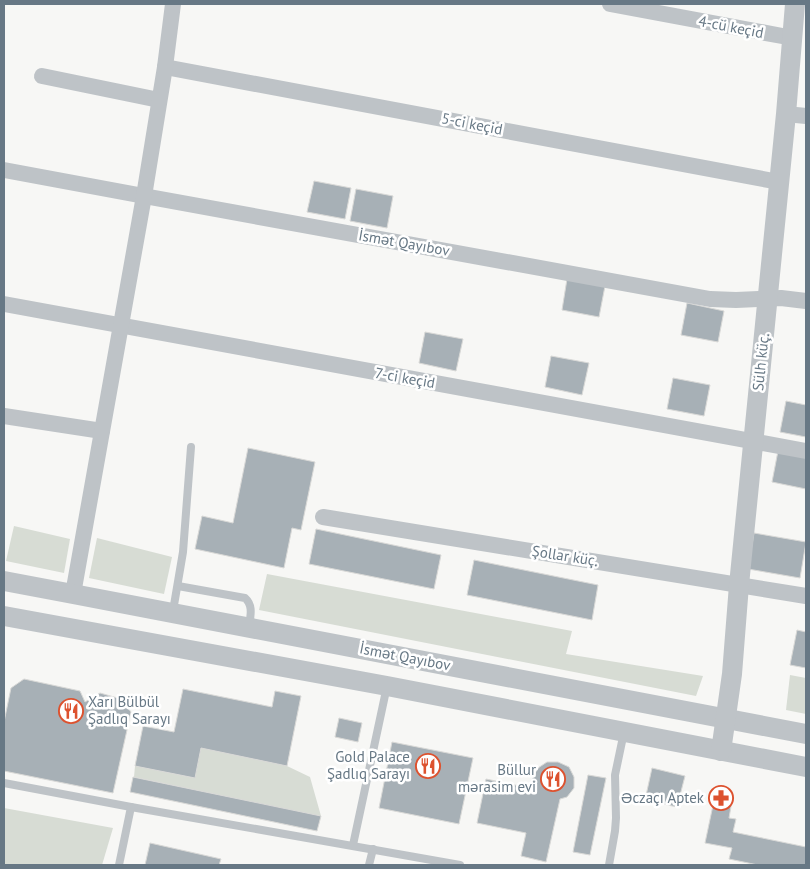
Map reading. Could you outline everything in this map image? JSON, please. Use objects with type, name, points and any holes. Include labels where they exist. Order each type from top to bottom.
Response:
[{"type":"street","points":[[73,594],[144,196],[173,4]]},
{"type":"street","name":"4-cü keçid","points":[[610,4],[792,38]]},
{"type":"street","name":"Sülh küç.","points":[[721,751],[732,674],[795,4]]},
{"type":"street","name":"5-ci keçid","points":[[165,66],[779,182]]},
{"type":"street","points":[[42,76],[159,100]]},
{"type":"street","points":[[786,114],[806,116]]},
{"type":"street","name":"İsmət Qayıbov","points":[[4,170],[710,298],[736,300],[781,298],[806,301]]},
{"type":"street","name":"7-ci keçid","points":[[4,304],[806,451]]},
{"type":"street","points":[[4,416],[102,432]]},
{"type":"street","name":"Şollar küç.","points":[[323,517],[806,596]]},
{"type":"street","name":"İsmət Qayıbov","points":[[4,581],[806,734]]},
{"type":"street","points":[[168,646],[173,613]]},
{"type":"street","points":[[4,616],[387,686],[806,767]]},
{"type":"street","points":[[387,686],[394,655]]},
{"type":"lane","points":[[173,613],[185,530],[191,447]]},
{"type":"lane","points":[[178,586],[246,598],[251,608],[249,627]]},
{"type":"lane","points":[[353,845],[387,686]]},
{"type":"lane","points":[[609,865],[616,818],[615,775],[624,732]]},
{"type":"lane","points":[[4,782],[131,807],[460,865]]},
{"type":"lane","points":[[119,865],[131,807]]},
{"type":"lane","points":[[369,865],[373,849]]},
{"type":"shaded area","points":[[14,526],[70,539],[64,573],[6,561]]},
{"type":"shaded area","points":[[97,538],[172,557],[164,594],[89,578]]},
{"type":"shaded area","points":[[267,574],[572,631],[566,654],[703,676],[696,696],[259,610]]},
{"type":"shaded area","points":[[790,675],[806,678],[806,714],[786,710]]},
{"type":"shaded area","points":[[201,748],[287,766],[310,777],[321,816],[134,777],[135,766],[194,778]]},
{"type":"shaded area","points":[[4,808],[113,828],[102,865],[4,865]]},
{"type":"building","points":[[314,181],[351,188],[345,219],[307,212]]},
{"type":"building","points":[[356,189],[393,196],[387,228],[350,221]]},
{"type":"building","points":[[567,279],[605,286],[599,317],[562,310]]},
{"type":"building","points":[[687,303],[724,311],[718,342],[681,335]]},
{"type":"building","points":[[425,332],[463,339],[456,371],[419,363]]},
{"type":"building","points":[[551,356],[589,363],[582,395],[545,387]]},
{"type":"building","points":[[673,378],[710,385],[704,416],[667,409]]},
{"type":"building","points":[[786,401],[806,405],[806,437],[780,432]]},
{"type":"building","points":[[248,448],[315,462],[301,530],[292,528],[284,568],[195,549],[202,516],[233,523]]},
{"type":"building","points":[[778,451],[806,456],[806,489],[772,482]]},
{"type":"building","points":[[316,529],[441,555],[434,589],[309,564]]},
{"type":"building","points":[[754,533],[806,542],[800,578],[748,569]]},
{"type":"building","points":[[474,560],[598,585],[592,620],[467,595]]},
{"type":"building","points":[[797,630],[806,632],[806,668],[790,665]]},
{"type":"building","points":[[24,679],[80,691],[85,702],[100,693],[121,699],[131,712],[113,793],[4,771],[4,722],[11,688]]},
{"type":"building","points":[[183,689],[272,707],[275,691],[301,696],[287,766],[201,748],[195,778],[135,766],[143,726],[174,732]]},
{"type":"building","points":[[339,718],[362,723],[358,742],[335,737]]},
{"type":"building","points":[[392,742],[473,758],[459,824],[379,808]]},
{"type":"building","points":[[547,762],[558,762],[569,767],[574,777],[574,788],[567,797],[560,799],[546,862],[521,856],[526,833],[477,823],[486,779],[530,788],[538,768]]},
{"type":"building","points":[[652,768],[685,776],[677,807],[645,800]]},
{"type":"building","points":[[588,775],[606,778],[590,855],[573,852]]},
{"type":"building","points":[[133,777],[321,816],[317,831],[130,792]]},
{"type":"building","points":[[716,791],[733,795],[729,818],[736,819],[733,832],[806,847],[806,865],[758,865],[729,859],[732,848],[705,843]]},
{"type":"building","points":[[150,843],[221,859],[219,865],[145,865]]},
{"type":"place","name":"Xarı Bülbül Şadlıq Sarayı","points":[[71,711]]},
{"type":"place","name":"Gold Palace Şadlıq Sarayı","points":[[428,766]]},
{"type":"place","name":"Büllur mərasim evi","points":[[553,779]]},
{"type":"place","name":"Əczaçı Aptek","points":[[721,798]]}]
